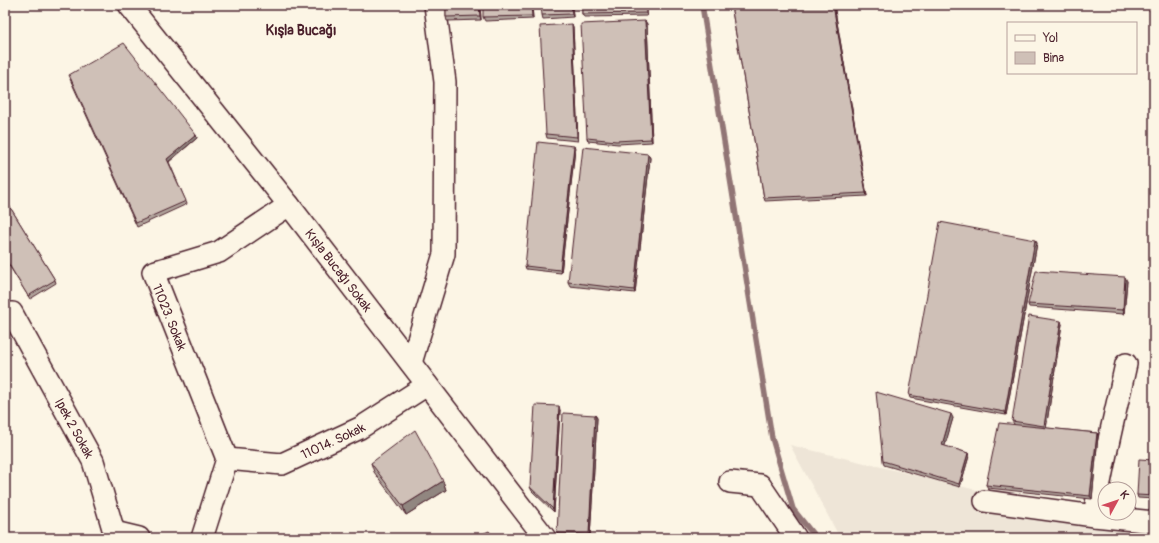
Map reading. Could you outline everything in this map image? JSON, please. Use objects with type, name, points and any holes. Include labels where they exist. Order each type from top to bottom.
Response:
[{"type":"street","name":"Kışla Bucağı Sokak","points":[[129,5],[289,204],[545,538]]},
{"type":"street","points":[[411,363],[444,254],[445,82],[435,5]]},
{"type":"street","name":"11023. Sokak","points":[[227,459],[153,272],[219,252],[289,204]]},
{"type":"street","name":"Ipek 2 Sokak","points":[[5,314],[12,314],[93,461],[107,535],[139,538]]},
{"type":"street","points":[[1094,516],[1100,478],[1109,444],[1126,364]]},
{"type":"street","name":"11014. Sokak","points":[[227,459],[282,464],[360,428],[427,385]]},
{"type":"street","points":[[202,538],[227,459]]},
{"type":"street","points":[[730,482],[760,485],[796,538]]},
{"type":"street","points":[[985,501],[1094,516],[1154,522]]},
{"type":"shaded area","points":[[790,445],[1097,519],[1097,521],[1104,521],[1154,533],[1154,538],[840,538]]},
{"type":"building","points":[[446,5],[479,5],[480,16],[446,17]]},
{"type":"building","points":[[483,5],[531,5],[532,16],[483,17]]},
{"type":"building","points":[[541,5],[571,5],[572,14],[542,15]]},
{"type":"building","points":[[582,5],[646,5],[646,13],[582,14]]},
{"type":"building","points":[[731,5],[833,5],[866,193],[764,198]]},
{"type":"building","points":[[645,21],[651,139],[616,141],[587,138],[581,24]]},
{"type":"building","points":[[572,24],[577,137],[546,134],[540,26]]},
{"type":"building","points":[[124,43],[196,135],[167,159],[186,201],[136,223],[69,75]]},
{"type":"building","points":[[538,142],[574,146],[560,270],[525,266]]},
{"type":"building","points":[[583,147],[648,154],[634,290],[568,282]]},
{"type":"building","points":[[5,199],[55,280],[28,296],[5,258]]},
{"type":"building","points":[[940,222],[1035,240],[1005,412],[909,395]]},
{"type":"building","points":[[1036,271],[1125,277],[1123,310],[1028,304]]},
{"type":"building","points":[[1029,316],[1061,321],[1044,426],[1012,421]]},
{"type":"building","points":[[876,392],[951,414],[942,445],[968,453],[959,484],[883,461]]},
{"type":"building","points":[[535,405],[559,406],[553,509],[530,487]]},
{"type":"building","points":[[563,413],[595,415],[589,534],[557,533]]},
{"type":"building","points":[[999,423],[1097,433],[1090,496],[986,485]]},
{"type":"building","points":[[415,430],[443,481],[403,506],[371,463]]},
{"type":"building","points":[[1139,459],[1154,460],[1154,496],[1137,495]]},
{"type":"building","points":[[489,531],[494,538],[474,538]]},
{"type":"waterway","points":[[702,5],[772,438],[793,509],[816,538]]},
{"type":"district","name":"Kışla Bucağı","points":[[301,30]]}]
